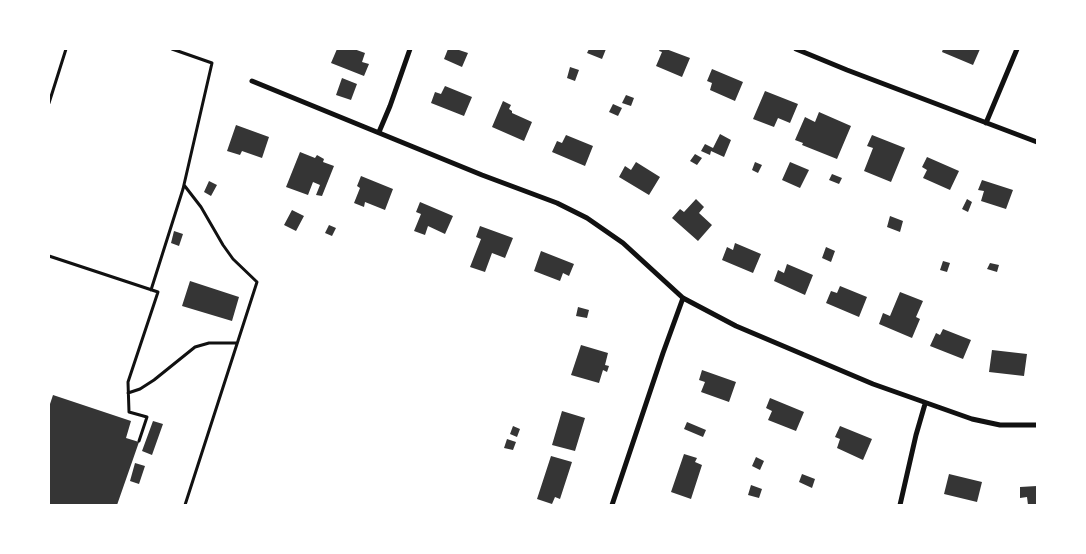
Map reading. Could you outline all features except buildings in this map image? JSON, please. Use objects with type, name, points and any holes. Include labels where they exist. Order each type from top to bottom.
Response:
[{"type":"street","points":[[379,132],[410,49]]},
{"type":"street","points":[[796,49],[1037,142]]},
{"type":"street","points":[[986,123],[1018,49]]},
{"type":"street","points":[[252,81],[482,175],[557,203],[587,218],[623,243],[683,298],[736,326],[873,384],[972,420],[1000,425],[1037,425]]},
{"type":"street","points":[[612,505],[683,298]]},
{"type":"street","points":[[900,505],[925,404]]},
{"type":"path","points":[[49,103],[66,49]]},
{"type":"path","points":[[151,290],[184,185],[212,63],[172,49]]},
{"type":"path","points":[[184,185],[201,206],[233,259],[256,282],[185,505]]},
{"type":"path","points":[[49,256],[158,292],[128,382],[130,412],[147,417],[139,441]]},
{"type":"path","points":[[128,393],[140,389],[154,380],[195,347],[210,343],[237,343]]}]
